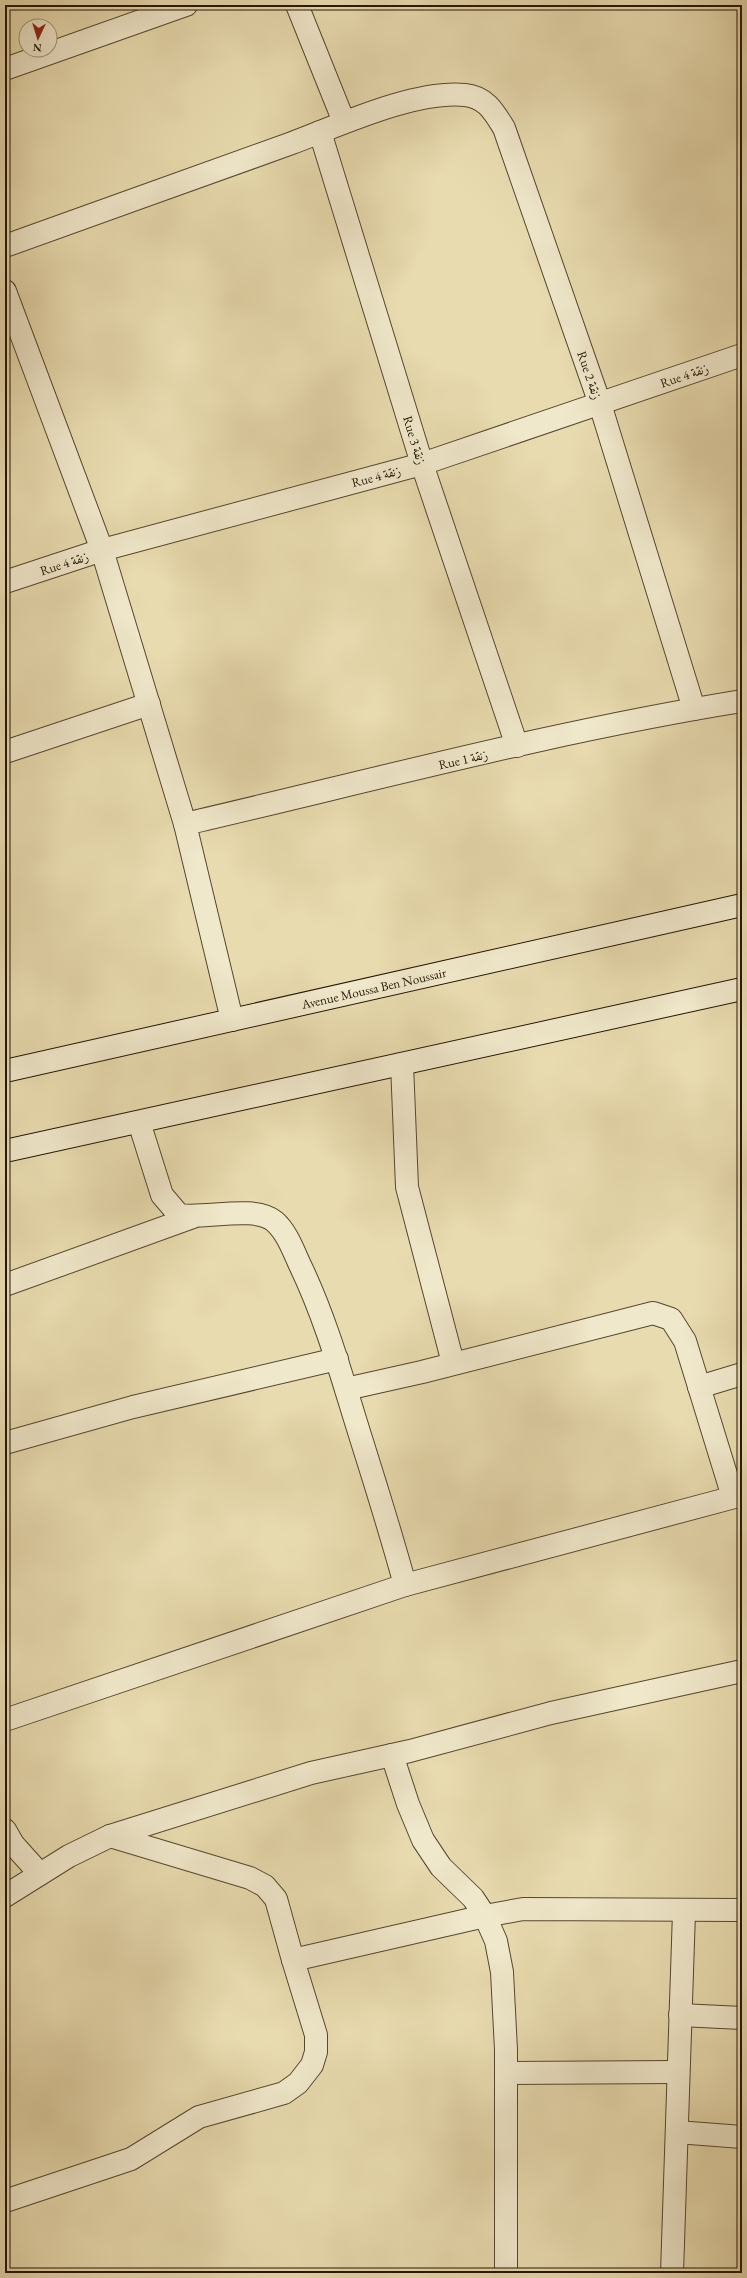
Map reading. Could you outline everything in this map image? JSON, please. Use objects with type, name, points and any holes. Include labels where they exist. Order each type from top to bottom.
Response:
[{"type":"street","points":[[5,69],[186,5]]},
{"type":"street","points":[[5,246],[344,122],[297,5]]},
{"type":"street","name":"Rue 2 زنقة","points":[[344,122],[430,95],[466,95],[482,98],[493,110],[504,128],[600,404],[694,709]]},
{"type":"street","name":"Rue 3 زنقة","points":[[320,132],[422,464],[517,746]]},
{"type":"street","points":[[5,291],[102,550],[185,824],[232,1020]]},
{"type":"street","name":"Rue 4 زنقة","points":[[5,582],[102,550],[422,464],[742,355]]},
{"type":"street","name":"Rue 1 زنقة","points":[[185,824],[517,746],[694,709],[742,701]]},
{"type":"street","points":[[5,752],[149,704]]},
{"type":"street","name":"Avenue Moussa Ben Noussair","points":[[5,1071],[742,905]]},
{"type":"street","points":[[5,1151],[742,989]]},
{"type":"street","points":[[402,1064],[407,1187],[453,1363]]},
{"type":"street","points":[[138,1122],[162,1195],[179,1215],[194,1217],[252,1213],[263,1215],[274,1221],[289,1242],[315,1296],[337,1359],[406,1585]]},
{"type":"street","points":[[5,1285],[194,1217]]},
{"type":"street","points":[[5,1720],[406,1585],[738,1496],[699,1387],[685,1341],[672,1319],[653,1313],[346,1388]]},
{"type":"street","points":[[5,1443],[133,1406],[337,1359]]},
{"type":"street","points":[[699,1387],[742,1374]]},
{"type":"street","points":[[5,1896],[69,1856],[110,1836],[311,1773],[392,1755],[551,1713],[742,1671]]},
{"type":"street","points":[[392,1755],[408,1804],[423,1840],[441,1867],[474,1898],[485,1916],[496,1941],[502,1972],[506,2073],[506,2273]]},
{"type":"street","points":[[5,1830],[13,1844],[40,1874]]},
{"type":"street","points":[[5,2201],[131,2159],[199,2117],[284,2093],[298,2083],[312,2065],[316,2052],[316,2034],[276,1899],[265,1886],[250,1878],[110,1836]]},
{"type":"street","points":[[293,1960],[485,1916],[523,1909],[684,1912],[742,1910]]},
{"type":"street","points":[[672,2273],[684,1912]]},
{"type":"street","points":[[680,2015],[742,2018]]},
{"type":"street","points":[[506,2073],[678,2072]]},
{"type":"street","points":[[677,2132],[742,2137]]}]
